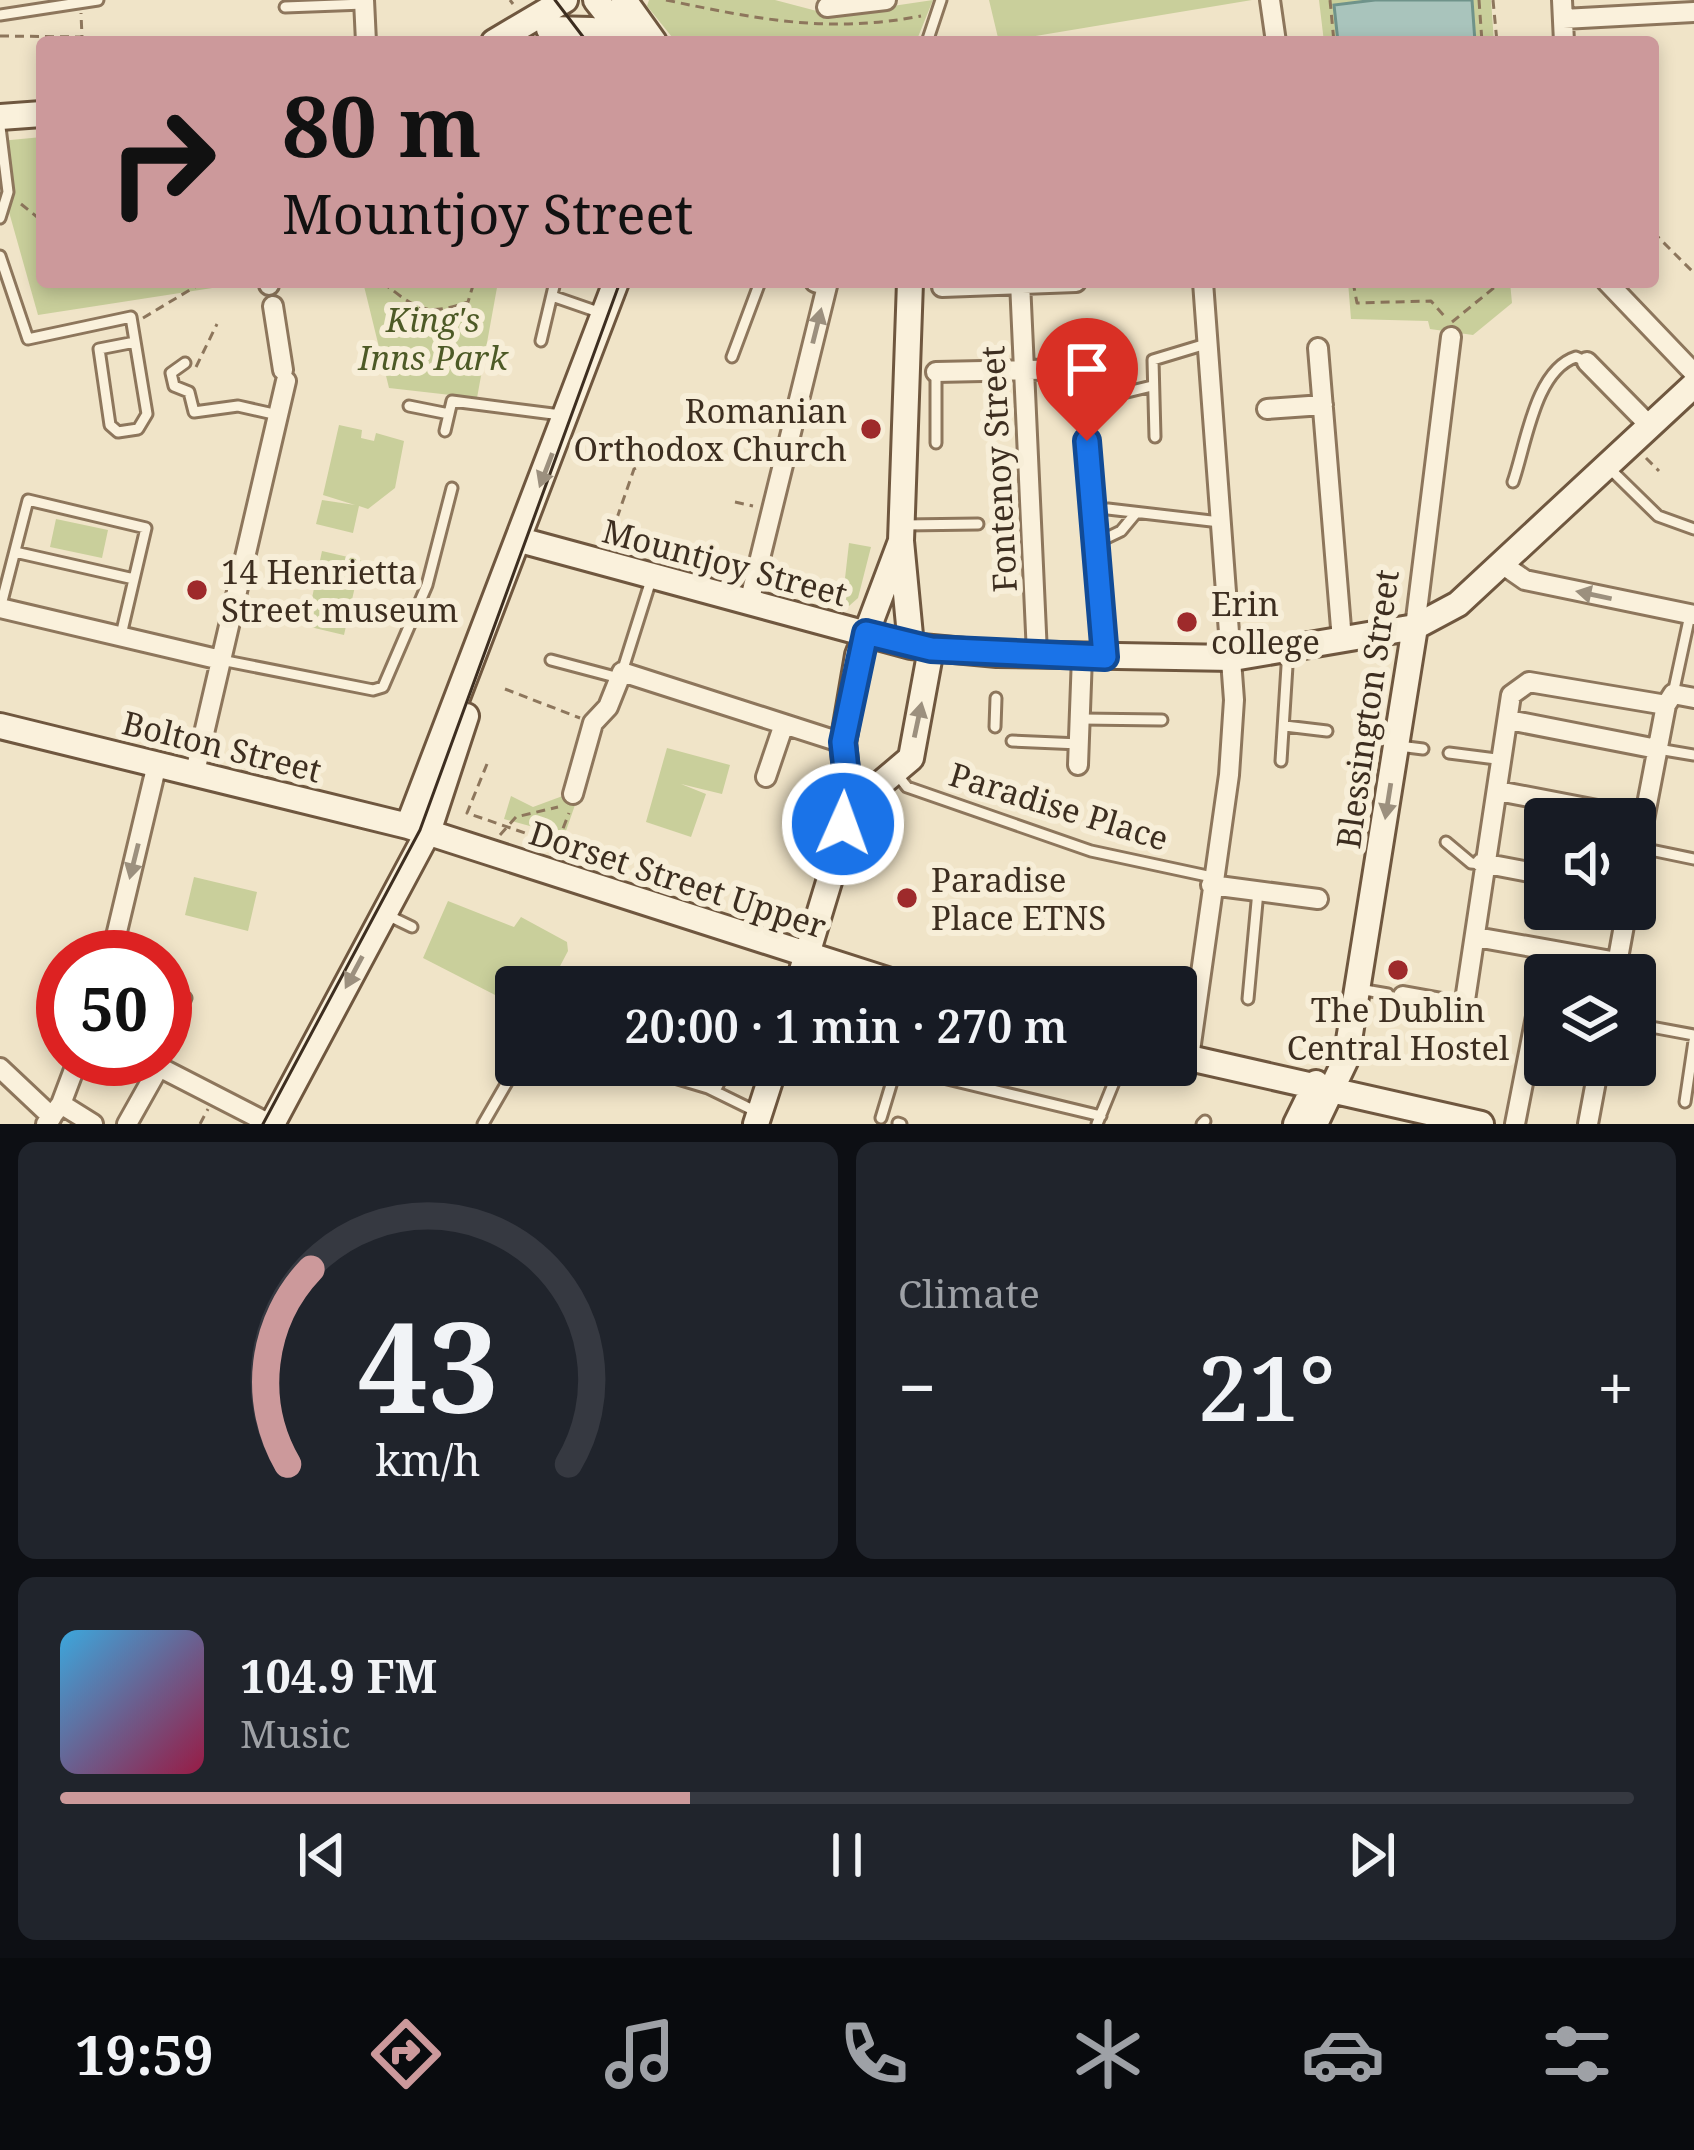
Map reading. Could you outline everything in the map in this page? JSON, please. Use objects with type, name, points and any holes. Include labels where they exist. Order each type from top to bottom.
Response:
[{"type":"main road","points":[[596,0],[624,36]]},
{"type":"main road","points":[[624,0],[650,36]]},
{"type":"main road","points":[[509,36],[549,20],[600,36]]},
{"type":"main road","points":[[0,117],[36,114]]},
{"type":"main road","points":[[271,1124],[385,914],[462,732],[470,674],[614,288]]},
{"type":"main road","points":[[839,849],[872,791],[911,758],[921,647],[902,533],[910,288]]},
{"type":"main road","name":"Mountjoy Street","points":[[520,540],[652,578],[997,663],[1037,654],[1233,658],[1415,627],[1462,602],[1694,385]]},
{"type":"main road","points":[[802,966],[839,849],[848,788],[843,742],[866,633],[902,533]]},
{"type":"main road","name":"Blessington Street","points":[[1326,1085],[1359,989],[1415,627]]},
{"type":"main road","name":"Bolton Street","points":[[0,726],[418,829]]},
{"type":"main road","name":"Dorset Street Upper","points":[[418,829],[838,966]]},
{"type":"main road","points":[[1197,1059],[1481,1124]]},
{"type":"main road","points":[[1296,1124],[1326,1085]]},
{"type":"main road","points":[[1315,1124],[1326,1085]]},
{"type":"main road","points":[[758,1119],[768,1086]]},
{"type":"street","points":[[827,7],[886,0]]},
{"type":"street","points":[[1270,0],[1275,36]]},
{"type":"street","points":[[364,2],[366,36]]},
{"type":"street","points":[[1563,10],[1694,12]]},
{"type":"street","points":[[749,603],[820,288]]},
{"type":"street","name":"Fontenoy Street","points":[[1020,288],[1037,654]]},
{"type":"street","points":[[1197,972],[1229,776],[1233,658],[1203,288]]},
{"type":"street","points":[[1613,288],[1694,373]]},
{"type":"street","points":[[195,772],[285,375],[273,306]]},
{"type":"street","name":"Blessington Street","points":[[1415,627],[1451,337]]},
{"type":"street","points":[[937,371],[1081,367],[1082,340]]},
{"type":"street","points":[[1318,348],[1342,640]]},
{"type":"street","points":[[1587,362],[1651,427]]},
{"type":"street","points":[[1267,409],[1323,405]]},
{"type":"street","points":[[1502,564],[1525,580],[1692,615]]},
{"type":"street","points":[[0,609],[221,660]]},
{"type":"street","points":[[1078,765],[1081,719],[1094,656]]},
{"type":"street","points":[[573,794],[593,723],[608,707],[620,675],[843,742]]},
{"type":"street","points":[[1395,995],[1464,1007],[1482,863],[1504,760],[1511,695],[1529,682],[1694,698]]},
{"type":"street","points":[[1648,798],[1670,699]]},
{"type":"street","points":[[1509,720],[1657,749]]},
{"type":"street","points":[[766,777],[784,724]]},
{"type":"street","points":[[117,930],[157,764]]},
{"type":"street","points":[[1498,791],[1536,798]]},
{"type":"street","points":[[1482,863],[1524,871]]},
{"type":"street","points":[[1212,882],[1318,898]]},
{"type":"street","points":[[1476,937],[1563,954]]},
{"type":"street","points":[[1515,1124],[1549,950]]},
{"type":"street","points":[[0,1068],[53,1115],[93,1124]]},
{"type":"street","points":[[192,1077],[271,1124]]},
{"type":"street","points":[[53,1115],[66,1086]]},
{"type":"street","points":[[127,1124],[147,1086]]},
{"type":"street","points":[[1588,1124],[1595,1086]]},
{"type":"lane","points":[[0,15],[98,0]]},
{"type":"lane","points":[[285,8],[364,2]]},
{"type":"lane","points":[[929,36],[940,2]]},
{"type":"lane","points":[[0,127],[8,192],[0,218]]},
{"type":"lane","points":[[0,256],[28,338],[131,317],[147,413],[138,429],[118,432],[110,425],[99,350],[135,342]]},
{"type":"lane","points":[[542,341],[554,288]]},
{"type":"lane","points":[[732,357],[758,288]]},
{"type":"lane","points":[[552,296],[604,314]]},
{"type":"lane","points":[[1155,437],[1152,386],[1157,355],[1206,344]]},
{"type":"lane","points":[[1513,482],[1546,383],[1571,358],[1587,362]]},
{"type":"lane","points":[[185,363],[171,373],[175,386],[189,392],[194,412],[238,406],[278,415]]},
{"type":"lane","points":[[936,443],[937,371]]},
{"type":"lane","points":[[1123,393],[1152,386]]},
{"type":"lane","points":[[1084,399],[1096,543],[1094,656]]},
{"type":"lane","points":[[445,431],[452,401],[566,415]]},
{"type":"lane","points":[[409,406],[449,414]]},
{"type":"lane","points":[[1608,466],[1647,509],[1694,529]]},
{"type":"lane","points":[[221,660],[373,691],[382,687],[427,585],[452,488]]},
{"type":"lane","points":[[0,609],[28,500],[146,528],[121,637]]},
{"type":"lane","points":[[1108,509],[1220,522]]},
{"type":"lane","points":[[1096,543],[1121,531],[1136,513]]},
{"type":"lane","points":[[902,533],[978,524]]},
{"type":"lane","points":[[15,552],[134,579]]},
{"type":"lane","points":[[550,660],[620,675],[652,578]]},
{"type":"lane","points":[[1670,699],[1692,615]]},
{"type":"lane","points":[[1281,761],[1288,650]]},
{"type":"lane","points":[[995,727],[996,698]]},
{"type":"lane","points":[[1081,719],[1162,720]]},
{"type":"lane","points":[[1285,726],[1328,731]]},
{"type":"lane","points":[[1012,740],[1080,744]]},
{"type":"lane","points":[[1397,746],[1424,749]]},
{"type":"lane","points":[[1657,749],[1694,755]]},
{"type":"lane","points":[[1449,753],[1504,760]]},
{"type":"lane","name":"Paradise Place","points":[[896,773],[907,787],[1091,850],[1212,882]]},
{"type":"lane","points":[[1446,842],[1471,863],[1482,863]]},
{"type":"lane","points":[[1656,858],[1694,859]]},
{"type":"lane","points":[[1248,999],[1258,891]]},
{"type":"lane","points":[[385,914],[412,927]]},
{"type":"lane","points":[[1359,989],[1395,995]]},
{"type":"lane","points":[[1656,1029],[1694,1038],[1685,1102]]},
{"type":"lane","points":[[484,1119],[504,1104],[510,1086]]},
{"type":"lane","points":[[692,1086],[715,1091],[758,1119]]},
{"type":"lane","points":[[715,1091],[718,1086]]},
{"type":"lane","points":[[881,1118],[891,1086]]},
{"type":"lane","points":[[970,1086],[1099,1120],[1113,1086]]},
{"type":"path","points":[[666,0],[804,26],[887,22],[924,15],[940,2]]},
{"type":"path","points":[[1330,0],[1333,36]]},
{"type":"path","points":[[1479,0],[1482,36]]},
{"type":"path","points":[[1493,0],[1496,36]]},
{"type":"path","points":[[80,3],[82,36]]},
{"type":"path","points":[[0,36],[36,36]]},
{"type":"path","points":[[22,205],[36,216]]},
{"type":"path","points":[[1659,238],[1694,273]]},
{"type":"path","points":[[140,320],[193,288]]},
{"type":"path","points":[[390,288],[413,306],[434,313],[468,302],[472,288]]},
{"type":"path","points":[[1354,288],[1357,303],[1431,302],[1450,323],[1494,288]]},
{"type":"path","points":[[185,363],[198,366],[217,324]]},
{"type":"path","points":[[616,518],[634,469],[691,441]]},
{"type":"path","points":[[735,502],[772,511]]},
{"type":"path","points":[[505,688],[593,723]]},
{"type":"path","points":[[487,764],[467,813],[503,827],[557,844],[573,794]]},
{"type":"path","points":[[493,853],[503,827],[516,817],[548,812],[573,794]]},
{"type":"path","points":[[200,1124],[209,1107]]},
{"type":"green space","points":[[649,0],[775,0],[832,15],[933,0],[918,36],[671,36],[647,6]]},
{"type":"green space","points":[[989,0],[1252,0],[1035,36],[998,36]]},
{"type":"green space","points":[[1319,0],[1491,0],[1494,36],[1323,36]]},
{"type":"green space","points":[[36,138],[36,288],[212,288],[38,315],[0,180],[0,141]]},
{"type":"green space","name":"King's Inns Park","points":[[364,288],[497,288],[477,398],[389,388]]},
{"type":"green space","points":[[1348,288],[1511,288],[1512,303],[1473,335],[1430,329],[1428,321],[1351,319]]},
{"type":"green space","points":[[339,425],[362,430],[361,438],[374,441],[376,433],[404,441],[395,488],[368,509],[359,506],[353,533],[316,524],[322,500],[355,505],[323,495]]},
{"type":"green space","points":[[56,519],[108,530],[102,558],[50,547]]},
{"type":"green space","points":[[849,543],[871,547],[858,598],[849,606],[842,605]]},
{"type":"green space","points":[[322,551],[361,560],[344,635],[306,626]]},
{"type":"green space","points":[[667,748],[730,765],[722,794],[681,784],[706,794],[691,837],[646,822]]},
{"type":"green space","points":[[568,794],[575,805],[561,845],[537,835],[537,828],[504,819],[511,796],[533,807]]},
{"type":"green space","points":[[194,877],[257,892],[248,931],[185,915]]},
{"type":"green space","points":[[448,901],[514,927],[521,917],[567,942],[568,951],[560,966],[495,966],[495,995],[423,958]]},
{"type":"water","points":[[1472,0],[1475,36],[1337,36],[1334,5]]},
{"type":"tram line","points":[[555,0],[582,36]]},
{"type":"tram line","points":[[263,1124],[420,830],[618,288]]},
{"type":"place","name":"Romanian Orthodox Church","points":[[871,429]]},
{"type":"place","name":"14 Henrietta Street museum","points":[[197,590]]},
{"type":"place","name":"Erin college","points":[[1187,622]]},
{"type":"place","name":"Paradise Place ETNS","points":[[907,898]]},
{"type":"place","name":"The Dublin Central Hostel","points":[[1398,970]]},
{"type":"route","points":[[843,824],[848,788],[843,742],[866,633],[931,649],[1105,657],[1087,441]]}]
